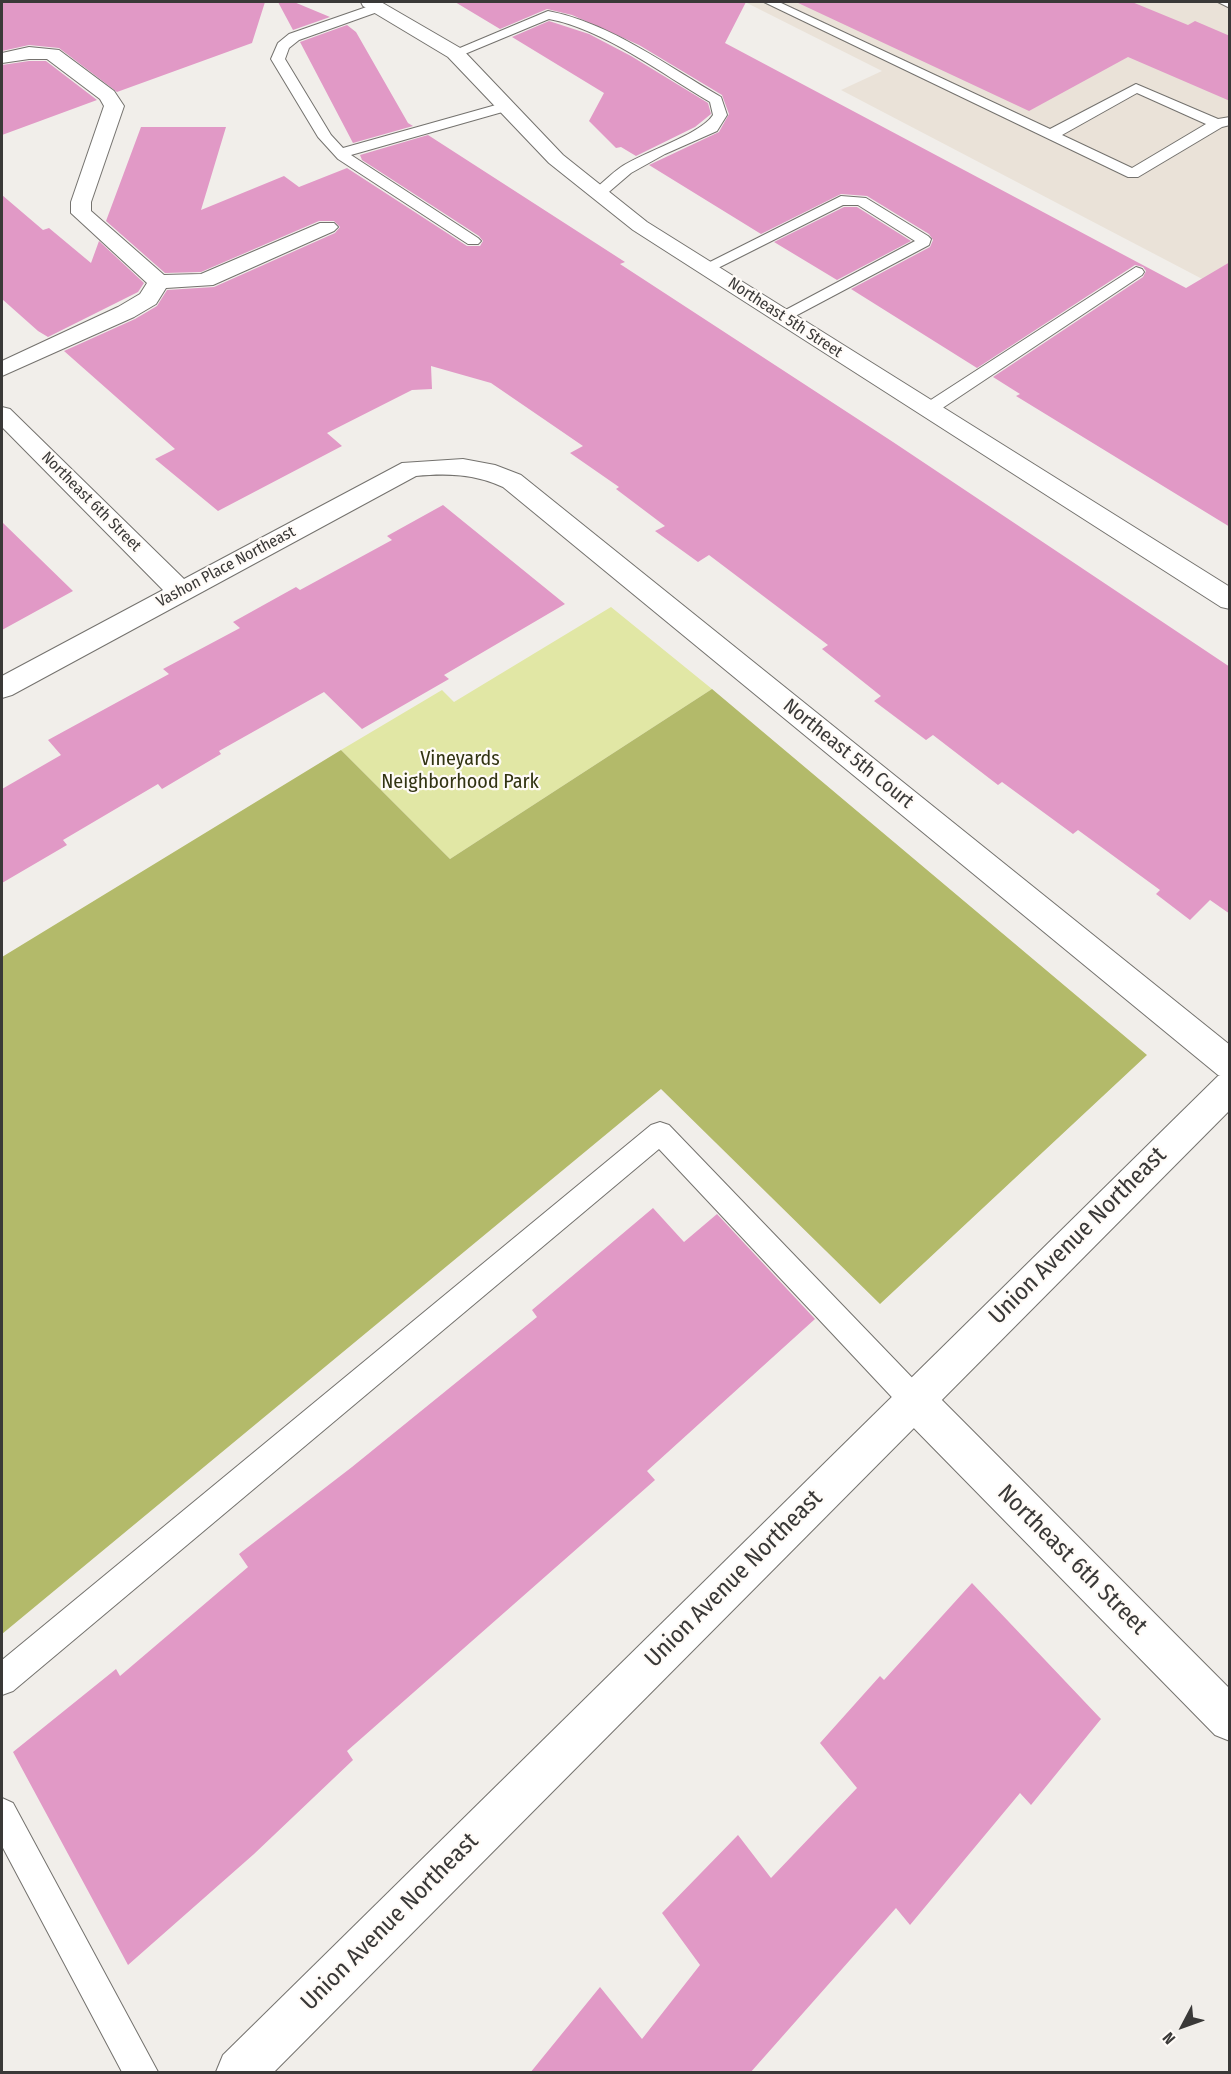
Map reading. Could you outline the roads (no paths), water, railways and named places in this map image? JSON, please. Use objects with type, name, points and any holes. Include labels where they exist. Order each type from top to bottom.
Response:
[{"type":"street","name":"Northeast 5th Street","points":[[374,4],[455,53],[508,106],[556,159],[640,226],[1230,600]]},
{"type":"street","points":[[2,58],[29,53],[52,54],[107,95],[114,106],[113,115],[81,202],[81,213],[159,282],[205,280],[327,227]]},
{"type":"street","points":[[2,369],[126,312],[148,299],[159,282]]},
{"type":"street","name":"Northeast 6th Street","points":[[2,414],[180,591]]},
{"type":"street","name":"Vashon Place Northeast","points":[[2,688],[180,591],[411,470],[456,464]]},
{"type":"street","name":"Northeast 5th Court","points":[[456,464],[494,472],[512,481],[1230,1065]]},
{"type":"street","name":"Union Avenue Northeast","points":[[240,2073],[1230,1087]]},
{"type":"street","name":"Northeast 6th Street","points":[[914,1400],[1230,1720]]},
{"type":"lane","points":[[770,2],[1133,174],[1223,123]]},
{"type":"lane","points":[[1224,2],[1230,4]]},
{"type":"lane","points":[[374,4],[294,37],[283,46],[278,59],[325,137],[340,153],[473,241]]},
{"type":"lane","points":[[455,53],[548,15],[561,15],[597,32],[716,100],[720,115],[712,128],[660,151],[626,170],[598,194]]},
{"type":"lane","points":[[1051,135],[1136,87],[1223,123]]},
{"type":"lane","points":[[340,153],[508,106]]},
{"type":"lane","points":[[706,268],[842,200],[861,201],[923,239],[921,245],[783,317]]},
{"type":"lane","points":[[928,409],[1136,272]]},
{"type":"lane","points":[[2,1680],[660,1133],[914,1400]]},
{"type":"lane","points":[[2,1814],[141,2073]]},
{"type":"park label","name":"Vineyards Neighborhood Park","points":[[460,770]]}]
